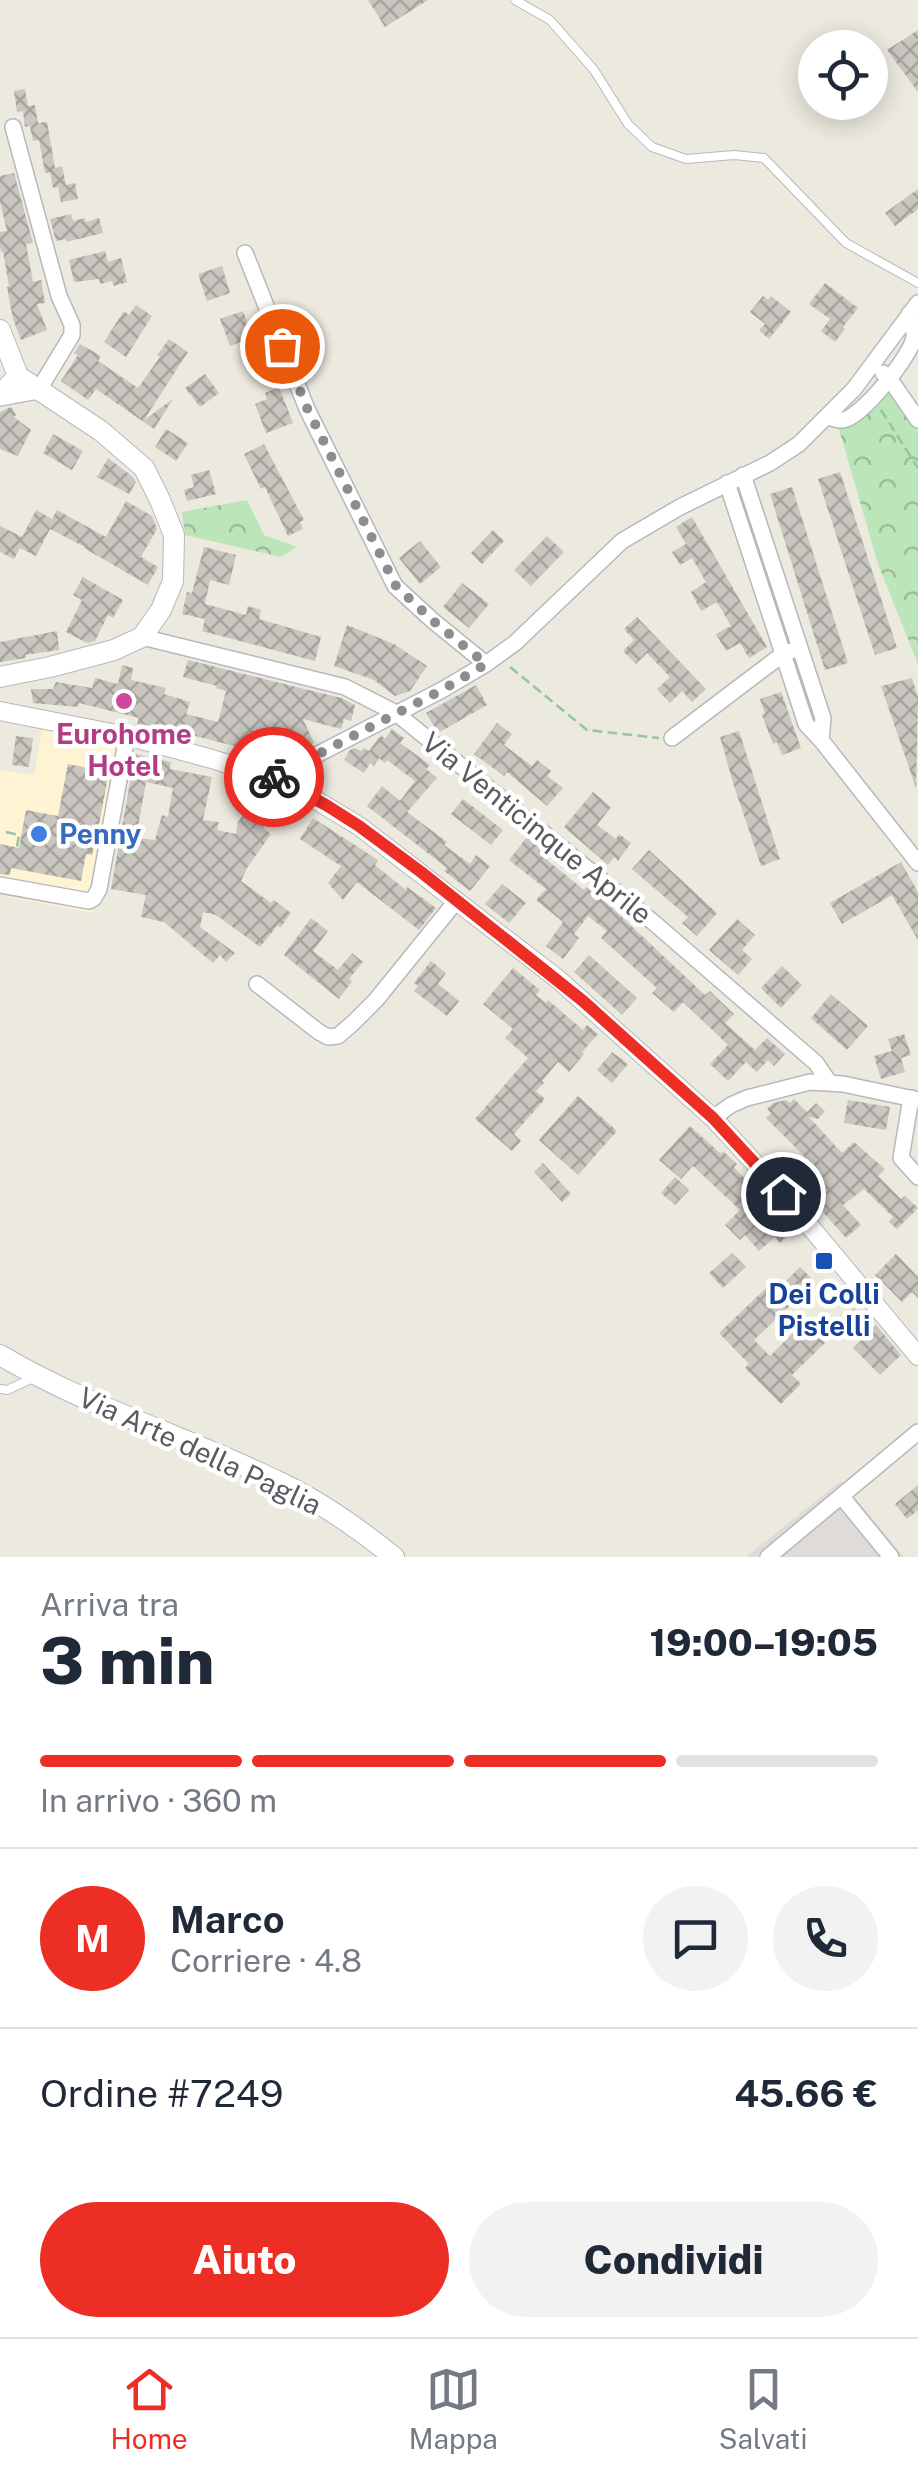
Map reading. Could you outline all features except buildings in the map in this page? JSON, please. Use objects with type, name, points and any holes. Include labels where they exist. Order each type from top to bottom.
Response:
[{"type":"main road","points":[[0,330],[18,376],[101,432],[144,468],[174,536],[173,580],[162,610],[142,637],[114,650],[0,677]]},
{"type":"main road","points":[[0,397],[18,376]]},
{"type":"main road","name":"Via Arte della Paglia","points":[[0,1355],[69,1390],[283,1483],[335,1513],[394,1557]]},
{"type":"street","points":[[0,397],[38,390],[72,335],[72,324],[59,296],[12,128]]},
{"type":"street","points":[[246,254],[307,408],[396,586],[432,620],[492,660]]},
{"type":"street","points":[[272,778],[492,660],[516,643],[622,541],[799,444],[828,417],[914,309]]},
{"type":"street","points":[[828,417],[852,417],[874,397],[913,344],[914,309]]},
{"type":"street","points":[[872,364],[889,378],[918,420]]},
{"type":"street","points":[[743,475],[822,718],[821,740]]},
{"type":"street","points":[[726,483],[806,724],[918,863]]},
{"type":"street","name":"Via Venticinque Aprile","points":[[142,637],[345,687],[396,713],[653,922],[816,1063],[829,1082]]},
{"type":"street","points":[[672,738],[783,654],[800,648]]},
{"type":"street","points":[[1,711],[126,736],[272,778],[359,826],[583,1001],[713,1118],[783,1194],[918,1356]]},
{"type":"street","points":[[0,886],[89,901],[94,898],[99,889],[126,736]]},
{"type":"street","points":[[257,984],[319,1032],[338,1036],[376,1000],[457,900]]},
{"type":"street","points":[[713,1118],[746,1098],[810,1082],[829,1082],[915,1099],[901,1158],[918,1177]]},
{"type":"street","points":[[768,1557],[918,1432]]},
{"type":"street","points":[[842,1497],[891,1557]]},
{"type":"lane","points":[[515,0],[550,20],[594,70],[628,124],[652,147],[686,159],[734,154],[764,158],[846,242],[918,283]]},
{"type":"lane","points":[[0,1389],[7,1390],[40,1376]]},
{"type":"path","points":[[874,397],[918,468]]},
{"type":"path","points":[[492,660],[587,730],[672,738]]},
{"type":"path","points":[[6,832],[20,835],[18,847]]},
{"type":"shaded area","points":[[42,729],[123,744],[93,913],[0,895],[0,770],[34,775]]},
{"type":"shaded area","points":[[841,1481],[904,1557],[746,1557]]},
{"type":"green space","points":[[889,383],[918,425],[918,664],[878,564],[839,429]]},
{"type":"green space","points":[[247,500],[264,535],[297,547],[281,557],[185,535],[182,512]]},
{"type":"way so far","points":[[274,777],[486,664],[396,586],[307,408],[282,346]]},
{"type":"place","name":"Eurohome Hotel","points":[[124,701]]},
{"type":"place","name":"Penny","points":[[39,834]]},
{"type":"place","name":"Dei Colli Pistelli","points":[[824,1261]]},
{"type":"route","points":[[274,777],[359,826],[559,980],[713,1118],[783,1194]]}]
